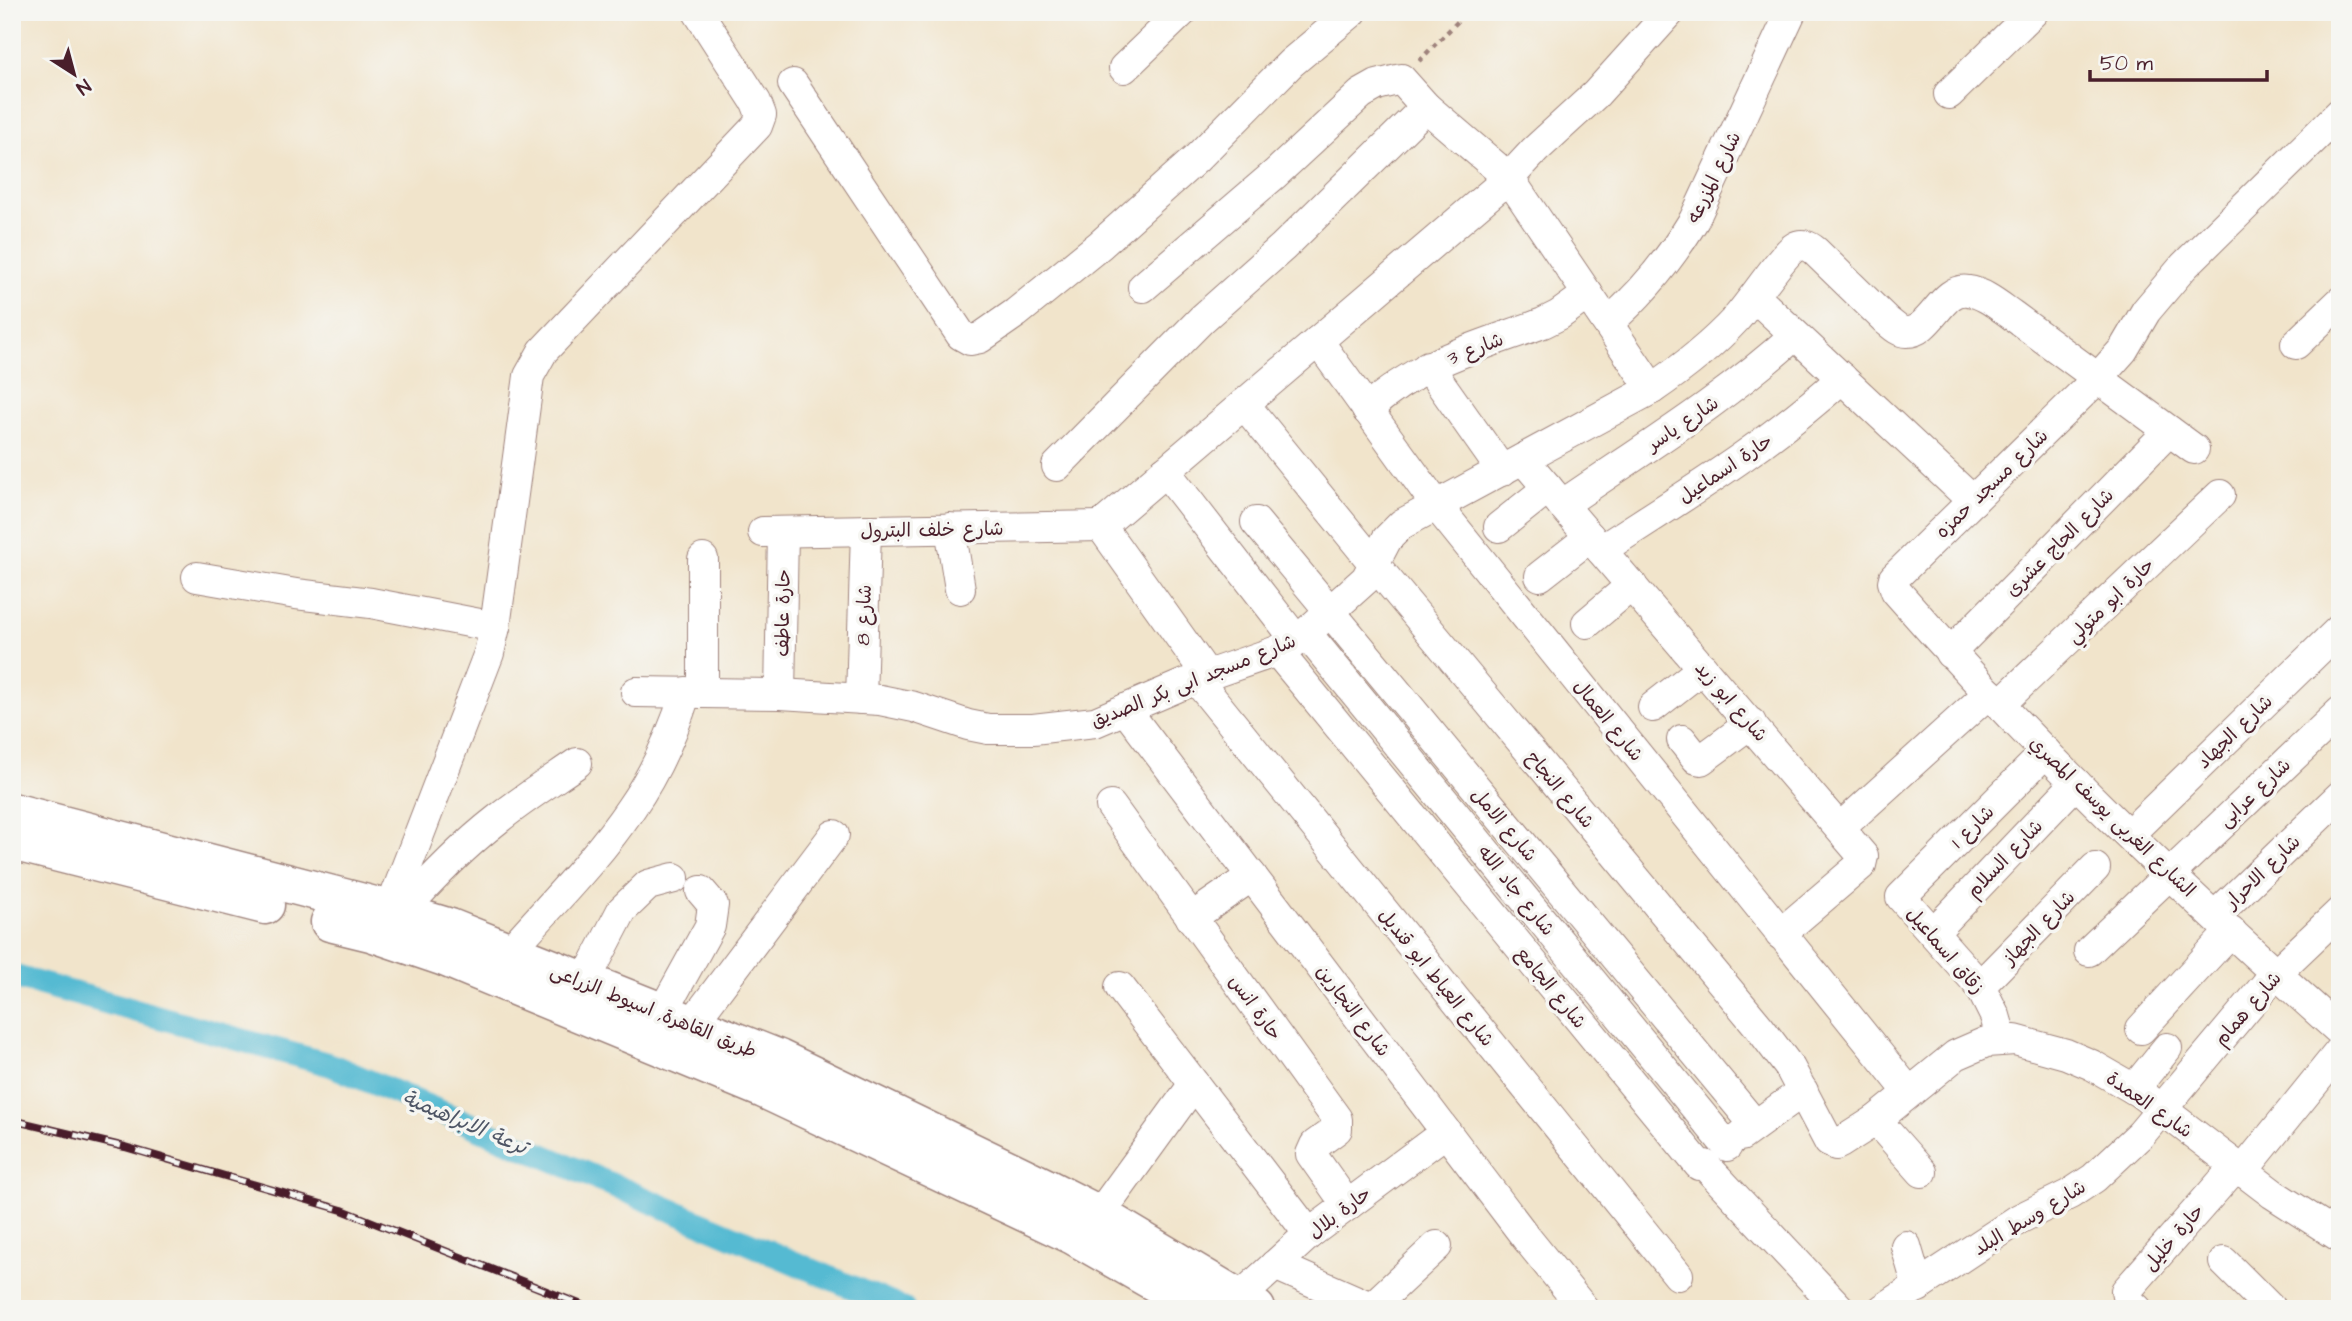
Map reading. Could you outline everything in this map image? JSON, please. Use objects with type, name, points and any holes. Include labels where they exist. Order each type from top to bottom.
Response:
[{"type":"highway","name":"طريق القاهرة, اسيوط الزراعى","points":[[12,813],[450,928],[509,952],[578,995],[764,1089],[1073,1235],[1232,1305]]},
{"type":"highway","name":"طريق القاهرة, اسيوط الزراعى","points":[[12,841],[371,932],[442,956],[578,995],[677,1019],[779,1059],[1042,1186],[1099,1216],[1232,1305]]},
{"type":"street","points":[[395,912],[489,653],[495,627],[529,376],[543,351],[757,126],[761,115],[756,102],[698,12]]},
{"type":"street","points":[[1124,68],[1182,12]]},
{"type":"street","points":[[793,84],[961,335],[970,340],[980,338],[1016,313],[1100,245],[1197,158],[1292,62],[1352,12]]},
{"type":"street","points":[[1101,526],[1509,178],[1596,94],[1670,12]]},
{"type":"street","name":"شارع المزرعه","points":[[1608,323],[1652,280],[1675,251],[1694,220],[1791,12]]},
{"type":"street","points":[[1950,94],[2033,12]]},
{"type":"street","points":[[1143,287],[1275,174],[1361,94],[1377,85],[1401,79],[1426,107],[1509,178],[1652,389]]},
{"type":"street","points":[[1056,466],[1202,319],[1283,247],[1426,107]]},
{"type":"street","name":"شارع مسجد حمزه","points":[[1896,591],[1894,578],[2098,378],[2123,350],[2146,311],[2184,266],[2340,113]]},
{"type":"street","name":"شارع مسجد ابى بكر الصديق","points":[[636,692],[780,694],[861,699],[914,707],[968,725],[1011,730],[1079,725],[1102,719],[1293,642],[1330,613],[1366,579],[1394,531],[1411,518],[1652,389],[1693,360],[1715,340],[1755,297],[1792,249],[1802,245],[1815,251],[1899,330],[1906,333],[1916,329],[1929,319],[1948,297],[1966,290],[2012,315],[2098,378]]},
{"type":"street","name":"شارع 3","points":[[1367,410],[1396,385],[1428,366],[1543,323],[1588,294]]},
{"type":"street","points":[[1755,297],[1973,500]]},
{"type":"street","points":[[2295,344],[2340,302]]},
{"type":"street","name":"شارع ياسر","points":[[1499,527],[1714,402],[1795,335]]},
{"type":"street","name":"شارع العمال","points":[[1318,341],[1437,506],[1909,1092]]},
{"type":"street","name":"شارع ابو زيد","points":[[1428,366],[1512,465],[1555,496],[1863,856],[1861,865],[1780,934]]},
{"type":"street","name":"حارة اسماعيل","points":[[1540,576],[1756,449],[1842,378]]},
{"type":"street","points":[[2098,378],[2194,450]]},
{"type":"street","name":"شارع النجاح","points":[[1244,404],[1759,1027],[1790,1068],[1827,1139],[1832,1144],[1840,1143],[1875,1120]]},
{"type":"street","name":"شارع الحاج عشرى","points":[[1950,653],[2169,431]]},
{"type":"street","name":"شارع جاد الله","points":[[1165,471],[1293,642],[1727,1146]]},
{"type":"street","name":"حارة ابو متولي","points":[[1840,828],[1995,699],[2220,495]]},
{"type":"street","name":"شارع الامل","points":[[1256,522],[1755,1125]]},
{"type":"street","name":"شارع خلف البترول","points":[[773,532],[1101,526]]},
{"type":"street","name":"شارع العياط ابو قنديل","points":[[1101,526],[1202,677],[1678,1275]]},
{"type":"street","points":[[950,528],[960,589]]},
{"type":"street","name":"شارع 8","points":[[861,699],[866,530]]},
{"type":"street","name":"حارة عاطف","points":[[773,532],[780,694]]},
{"type":"street","points":[[509,952],[631,809],[694,692],[703,559]]},
{"type":"street","points":[[197,577],[296,594],[371,603],[495,627]]},
{"type":"street","points":[[1587,623],[1632,584]]},
{"type":"street","name":"الشارع الغربى يوسف المصري","points":[[1896,591],[1950,653],[2076,783],[2275,974],[2340,1031]]},
{"type":"street","name":"شارع الجهاد","points":[[2129,834],[2340,629]]},
{"type":"street","name":"شارع الجامع","points":[[1293,642],[1699,1165],[1703,1164],[1840,1309]]},
{"type":"street","points":[[1653,707],[1703,668]]},
{"type":"street","name":"شارع النجارين","points":[[1125,709],[1528,1240],[1584,1309]]},
{"type":"street","name":"شارع عرابى","points":[[2089,951],[2340,712]]},
{"type":"street","points":[[1682,740],[1697,759],[1701,760],[1751,723]]},
{"type":"street","name":"شارع 1","points":[[1902,900],[1902,895],[2046,752]]},
{"type":"street","points":[[395,912],[498,819],[577,763]]},
{"type":"street","name":"شارع السلام","points":[[1933,933],[2076,783]]},
{"type":"street","name":"شارع الاحرار","points":[[2223,924],[2340,796]]},
{"type":"street","name":"حارة انس","points":[[1111,806],[1338,1122],[1338,1129],[1315,1145],[1311,1154],[1347,1205]]},
{"type":"street","points":[[677,1019],[834,835]]},
{"type":"street","name":"شارع الجهاز","points":[[1980,986],[2095,868]]},
{"type":"street","points":[[1191,918],[1252,876]]},
{"type":"street","points":[[578,995],[622,910],[648,885],[687,885],[713,905],[710,926],[677,1019]]},
{"type":"street","name":"زقاق اسماعيل","points":[[1902,900],[1980,986],[1996,1016],[2002,1040]]},
{"type":"street","name":"شارع همام","points":[[2161,1109],[2275,974],[2340,912]]},
{"type":"street","points":[[2141,1029],[2223,924]]},
{"type":"street","points":[[1120,987],[1309,1234]]},
{"type":"street","name":"شارع العمدة","points":[[1875,1120],[1956,1055],[1970,1047],[2002,1040],[2028,1042],[2092,1065],[2134,1089],[2297,1212],[2340,1237]]},
{"type":"street","points":[[2134,1089],[2167,1048]]},
{"type":"street","points":[[2239,1169],[2340,1051]]},
{"type":"street","points":[[1099,1216],[1194,1084]]},
{"type":"street","points":[[1703,1164],[1803,1091]]},
{"type":"street","name":"شارع وسط البلد","points":[[1882,1309],[2019,1219],[2070,1194],[2094,1178],[2141,1135],[2161,1109]]},
{"type":"street","points":[[1875,1120],[1922,1172]]},
{"type":"street","name":"حارة بلال","points":[[1232,1305],[1309,1234],[1446,1132]]},
{"type":"street","name":"حارة خليل","points":[[2137,1309],[2128,1300],[2126,1291],[2239,1169]]},
{"type":"street","points":[[1275,1265],[1373,1308],[1437,1245]]},
{"type":"street","points":[[1906,1246],[1918,1287]]},
{"type":"street","points":[[2224,1262],[2271,1309]]},
{"type":"path","points":[[1401,79],[1466,12]]},
{"type":"waterway","name":"ترعة الابراهيمية","points":[[12,976],[331,1065],[903,1309]]},
{"type":"railway","points":[[12,1120],[125,1147],[342,1210],[592,1309]]}]
